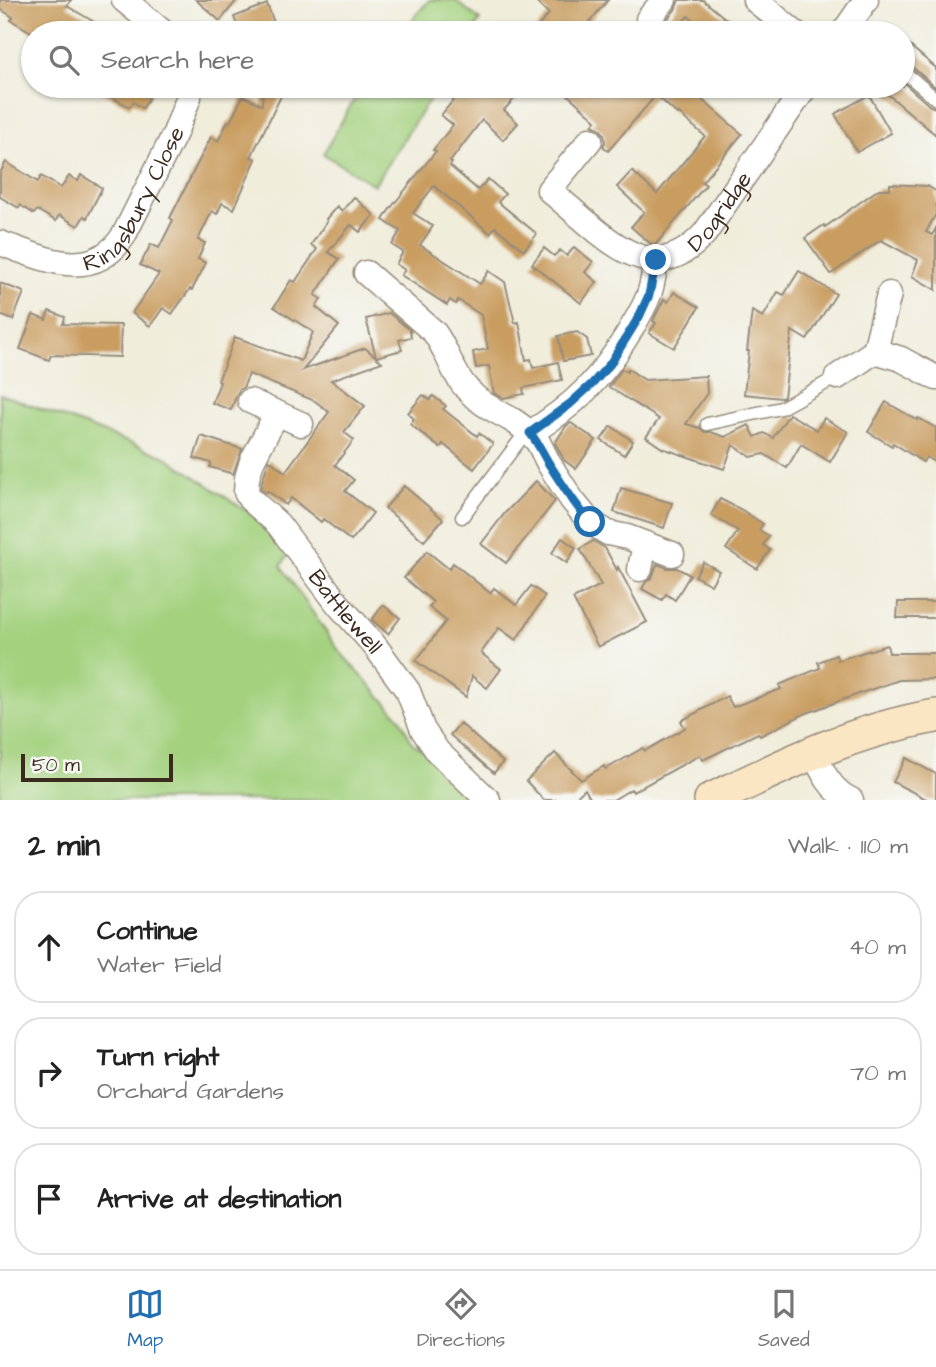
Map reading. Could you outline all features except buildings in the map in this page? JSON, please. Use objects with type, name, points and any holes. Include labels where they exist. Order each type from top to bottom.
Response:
[{"type":"street","points":[[124,0],[149,21]]},
{"type":"street","points":[[648,19],[664,0]]},
{"type":"street","points":[[755,0],[780,21]]},
{"type":"street","points":[[854,21],[866,0]]},
{"type":"street","name":"Ringsbury Close","points":[[0,243],[64,264],[85,264],[114,249],[124,235],[175,133],[189,98]]},
{"type":"street","name":"Dogridge","points":[[590,139],[549,190],[615,246],[630,254],[656,260],[670,259],[698,242],[798,98]]},
{"type":"street","points":[[530,433],[570,404],[610,364],[639,317],[649,295],[656,260]]},
{"type":"street","points":[[373,286],[434,332],[466,388],[494,411],[530,433],[572,500],[590,522],[608,533],[672,554]]},
{"type":"street","points":[[837,377],[875,351],[889,295]]},
{"type":"street","points":[[875,351],[901,359],[936,379]]},
{"type":"street","points":[[250,401],[302,424]]},
{"type":"street","name":"Battlewell","points":[[277,413],[252,461],[246,492],[250,499],[278,524],[338,604],[375,646],[408,691],[423,730],[438,752],[488,800]]},
{"type":"street","points":[[640,569],[645,544]]},
{"type":"street","points":[[711,800],[838,741],[936,716]]},
{"type":"street","points":[[813,752],[823,774],[847,799]]},
{"type":"lane","points":[[915,81],[936,99]]},
{"type":"lane","points":[[707,424],[781,408],[837,377]]},
{"type":"lane","points":[[462,517],[520,440],[530,433]]},
{"type":"green space","points":[[429,0],[455,0],[480,20],[479,21],[411,21]]},
{"type":"green space","points":[[355,98],[430,98],[374,185],[323,154]]},
{"type":"green space","points":[[0,394],[166,457],[267,525],[290,552],[281,566],[339,651],[400,718],[412,743],[475,800],[0,800]]},
{"type":"route","points":[[590,522],[572,500],[530,433],[570,404],[610,364],[639,317],[649,295],[656,260]]}]
